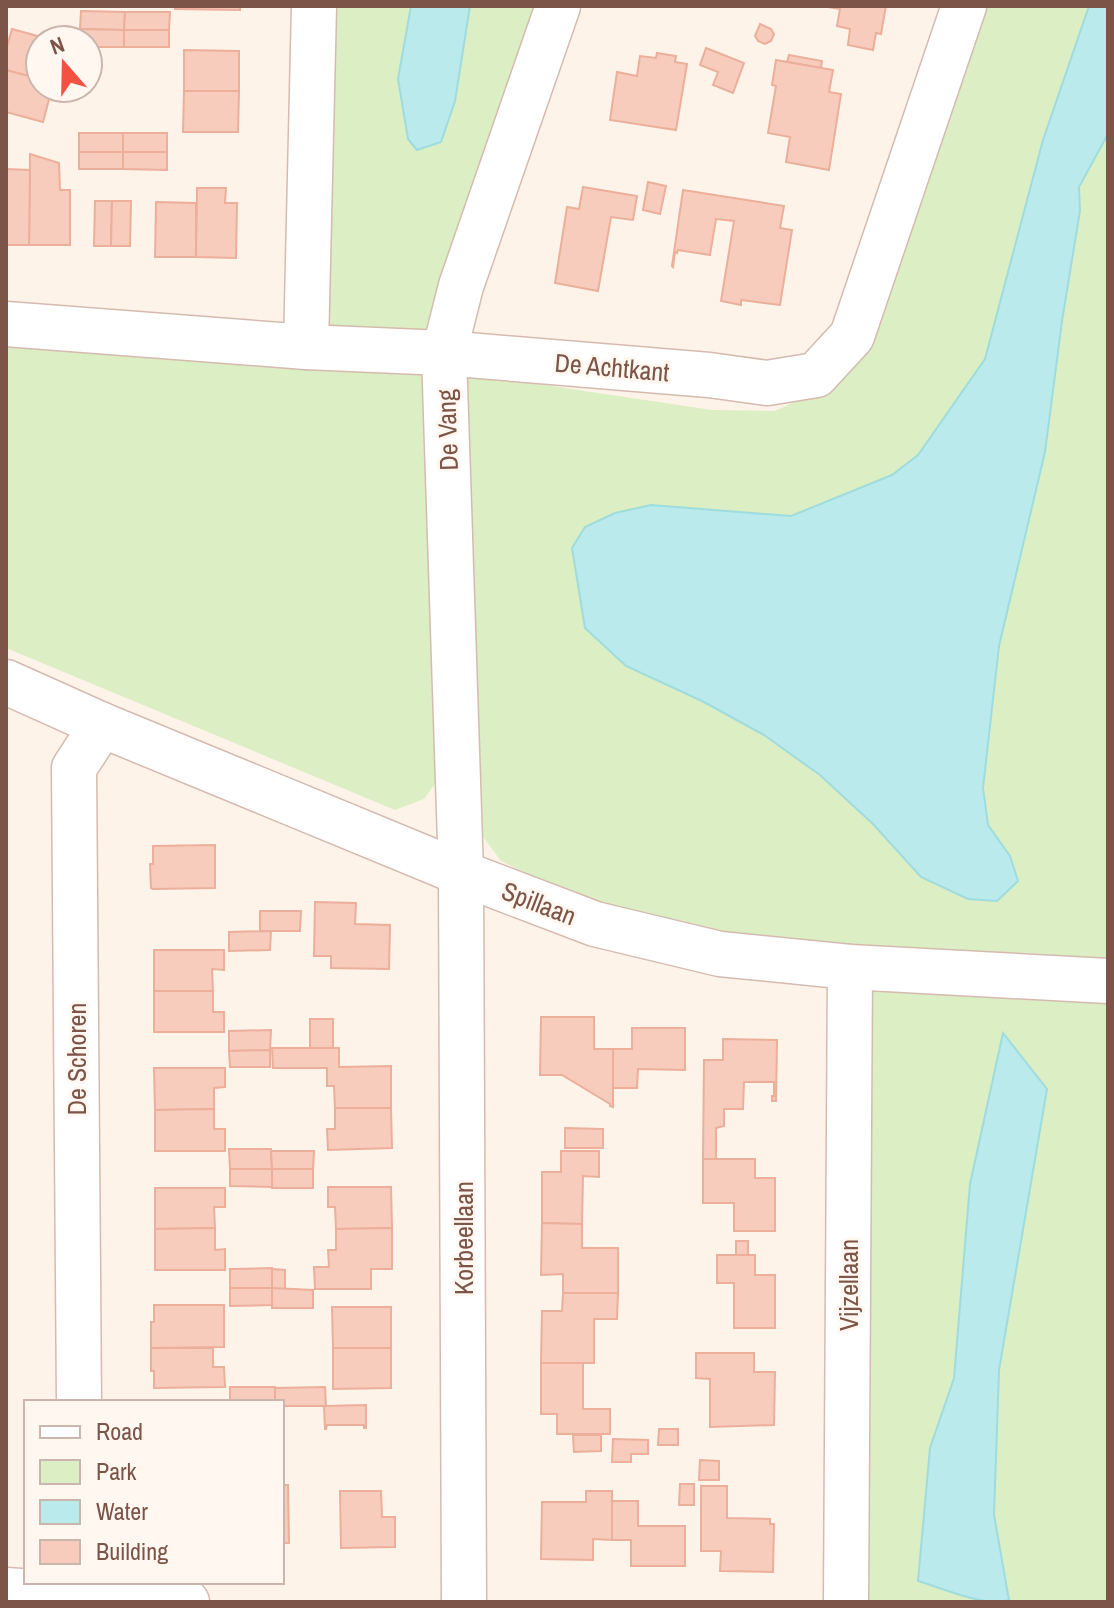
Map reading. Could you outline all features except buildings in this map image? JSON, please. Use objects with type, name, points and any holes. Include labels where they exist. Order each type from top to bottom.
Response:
[{"type":"street","points":[[306,347],[314,6]]},
{"type":"street","name":"De Vang","points":[[461,873],[444,353],[461,286],[558,6]]},
{"type":"street","name":"De Achtkant","points":[[6,324],[306,347],[444,353],[709,375],[767,383],[816,375],[852,336],[964,6]]},
{"type":"street","name":"Spillaan","points":[[6,682],[102,725],[461,873],[595,924],[720,954],[850,967],[1108,981]]},
{"type":"street","name":"De Schoren","points":[[79,1400],[74,768],[102,725]]},
{"type":"street","name":"Korbeellaan","points":[[461,873],[464,1602]]},
{"type":"street","name":"Vijzellaan","points":[[846,1602],[850,967]]},
{"type":"street","points":[[6,1590],[80,1589],[187,1602]]},
{"type":"green space","points":[[330,6],[411,6],[398,79],[408,139],[417,150],[455,101],[470,6],[543,6],[435,342],[321,335]]},
{"type":"green space","points":[[978,6],[1108,6],[1108,961],[849,953],[726,935],[597,908],[501,861],[476,827],[464,373],[712,410],[775,411],[825,388]]},
{"type":"green space","points":[[6,347],[430,368],[442,774],[424,799],[395,810],[6,648]]},
{"type":"green space","points":[[871,985],[1108,996],[1108,1602],[1006,1602],[1009,1600],[993,1515],[999,1370],[1047,1090],[930,1448],[918,1580],[988,1602],[857,1602]]},
{"type":"water","points":[[411,6],[470,6],[455,101],[441,142],[417,150],[408,139],[398,79]]},
{"type":"water","points":[[1089,6],[1108,6],[1108,134],[1079,187],[1080,211],[1045,452],[999,646],[983,788],[988,825],[1010,856],[1018,881],[997,901],[968,899],[921,877],[873,824],[820,775],[764,735],[702,701],[626,666],[585,628],[572,548],[585,527],[615,513],[651,505],[791,516],[892,475],[918,455],[985,359],[1043,140]]},
{"type":"water","points":[[1003,1033],[1047,1089],[999,1370],[994,1515],[1009,1600],[999,1602],[976,1599],[918,1581],[930,1448],[954,1378],[970,1184]]}]
